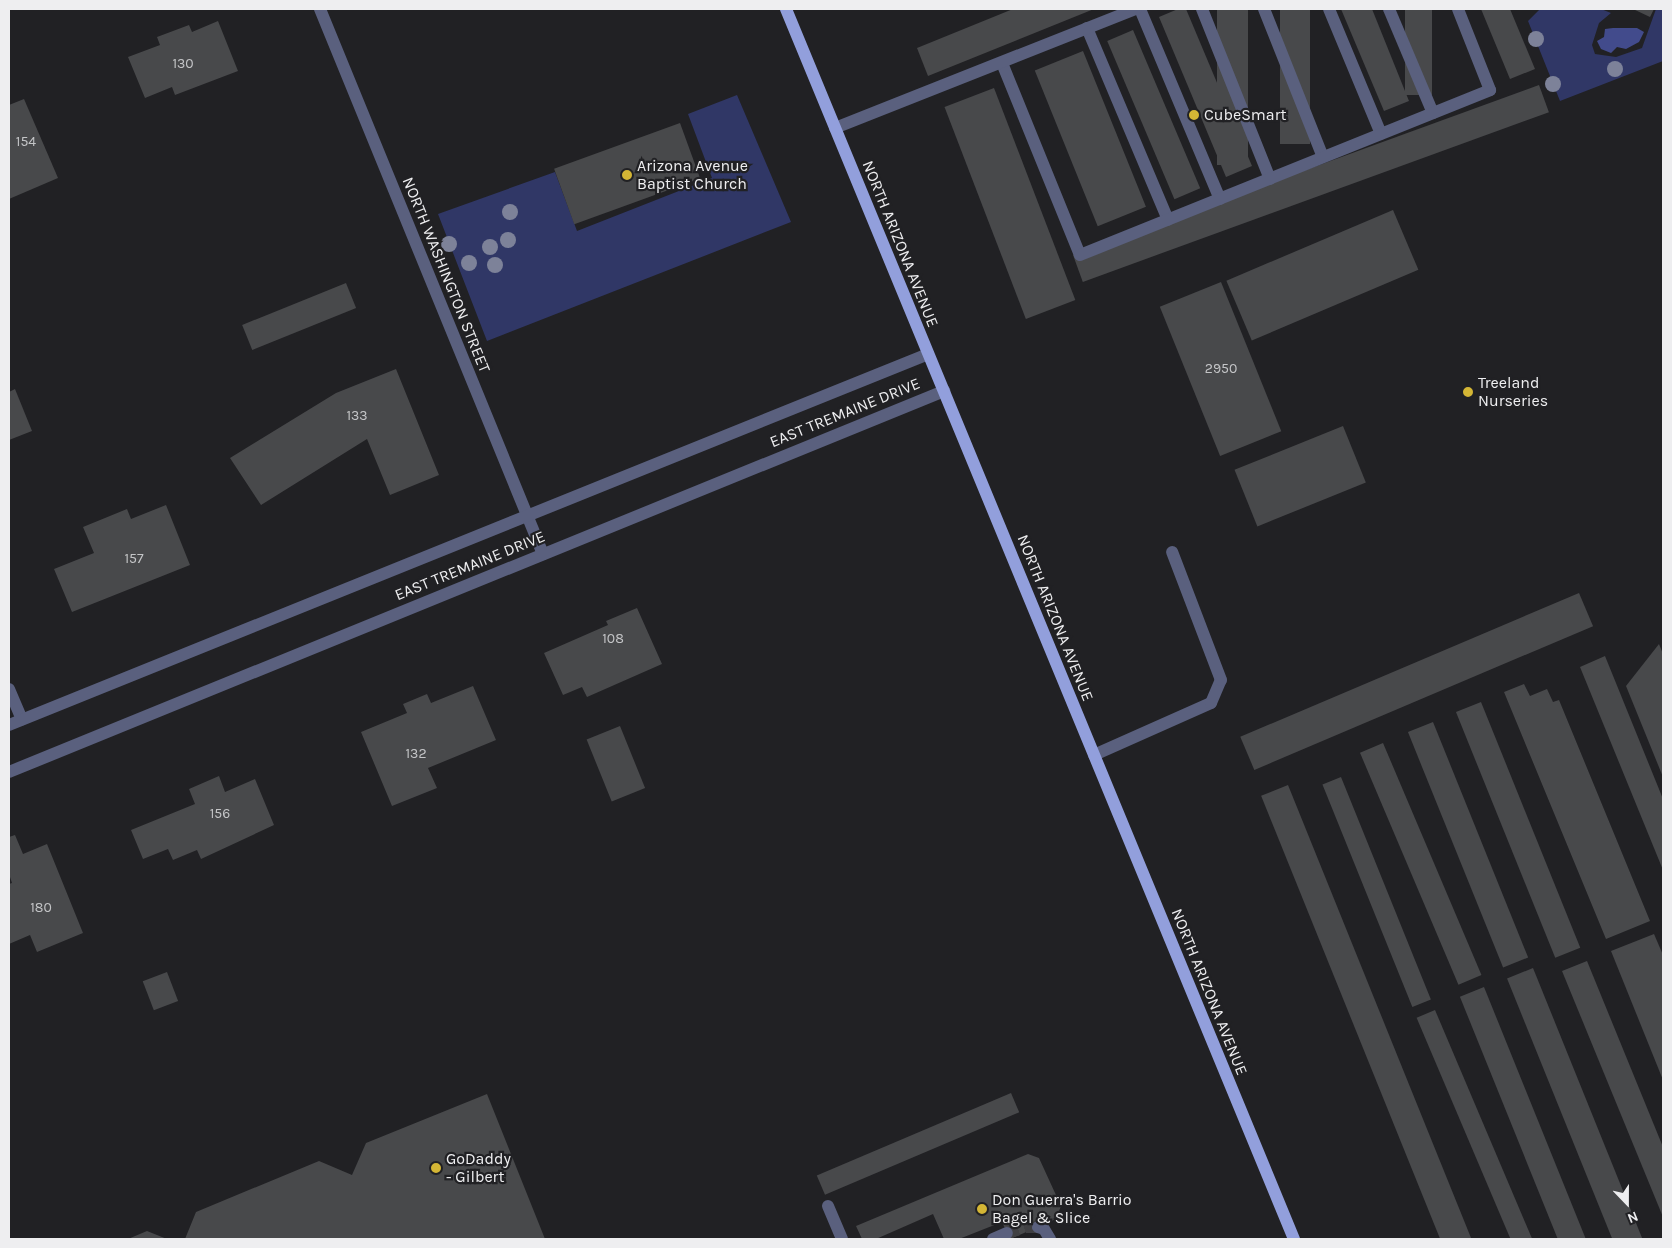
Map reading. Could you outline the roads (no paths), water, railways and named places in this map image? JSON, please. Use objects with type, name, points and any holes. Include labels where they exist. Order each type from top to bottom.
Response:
[{"type":"main road","name":"NORTH ARIZONA AVENUE","points":[[786,9],[1094,755],[1290,1238]]},
{"type":"street","name":"NORTH WASHINGTON STREET","points":[[320,9],[543,554]]},
{"type":"street","points":[[835,128],[1138,9],[1220,199]]},
{"type":"street","points":[[1202,9],[1270,178]]},
{"type":"street","points":[[1264,9],[1322,157]]},
{"type":"street","points":[[1329,9],[1381,134]]},
{"type":"street","points":[[1389,9],[1433,113]]},
{"type":"street","points":[[1002,63],[1080,255],[1490,90],[1458,9]]},
{"type":"street","points":[[1087,28],[1168,220]]},
{"type":"street","name":"EAST TREMAINE DRIVE","points":[[9,725],[928,354]]},
{"type":"street","name":"EAST TREMAINE DRIVE","points":[[9,772],[944,391]]},
{"type":"street","points":[[1094,755],[1211,703],[1220,680],[1172,552]]},
{"type":"street","points":[[9,689],[22,720]]},
{"type":"street","points":[[828,1206],[842,1239]]},
{"type":"street","points":[[1038,1227],[1044,1229],[1050,1239]]},
{"type":"street","points":[[993,1239],[1007,1233]]},
{"type":"tunnel","points":[[1007,1233],[1026,1227],[1038,1227]]},
{"type":"place","name":"CubeSmart","points":[[1194,115]]},
{"type":"place","name":"Arizona Avenue Baptist Church","points":[[627,175]]},
{"type":"place","name":"Treeland Nurseries","points":[[1468,392]]},
{"type":"place","name":"GoDaddy - Gilbert","points":[[436,1168]]},
{"type":"place","name":"Don Guerra's Barrio Bagel & Slice","points":[[982,1209]]}]
